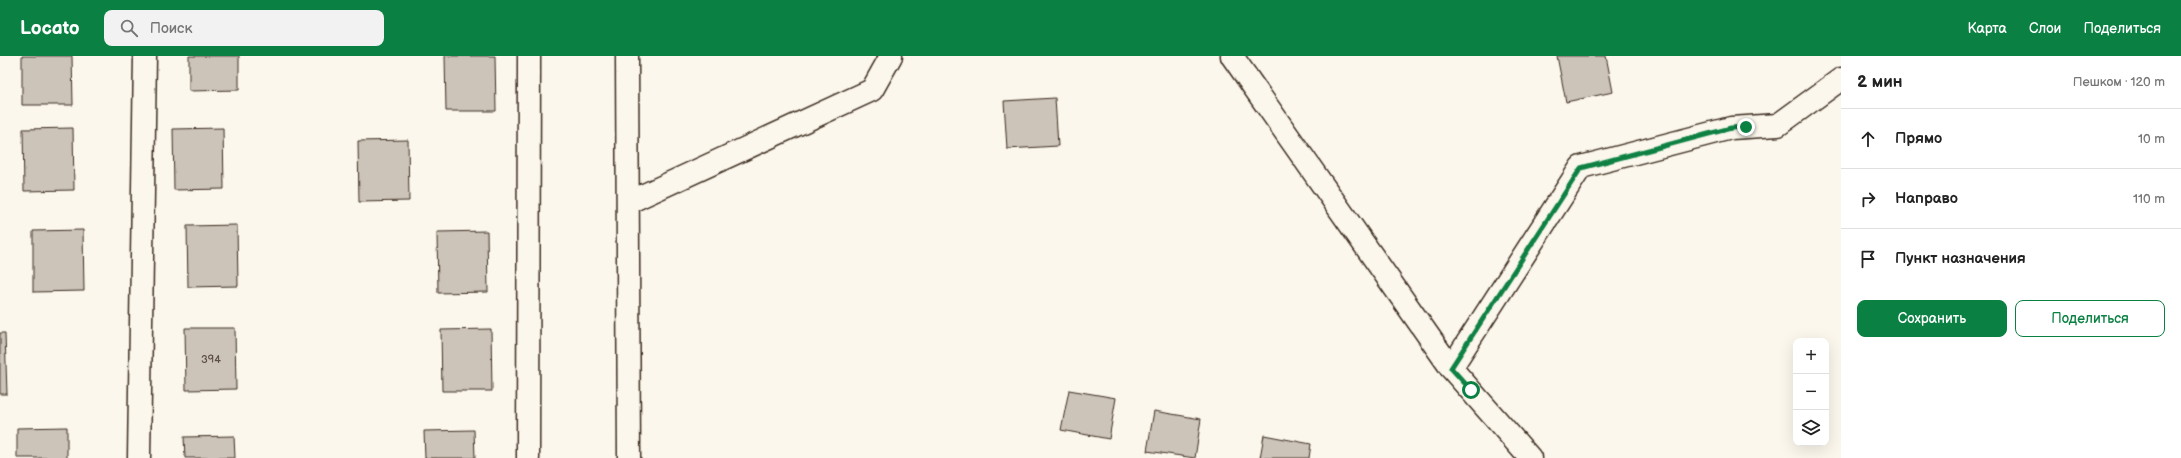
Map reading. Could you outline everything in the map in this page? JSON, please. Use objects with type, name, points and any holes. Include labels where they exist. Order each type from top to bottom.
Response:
[{"type":"street","points":[[139,458],[145,56]]},
{"type":"street","points":[[528,56],[528,458]]},
{"type":"street","points":[[627,56],[629,202],[629,458]]},
{"type":"street","points":[[629,202],[872,90],[891,56]]},
{"type":"street","points":[[1232,56],[1451,368],[1530,458]]},
{"type":"street","points":[[1451,368],[1581,168],[1731,128],[1778,125],[1841,79]]},
{"type":"building","points":[[22,56],[72,56],[73,105],[22,105]]},
{"type":"building","points":[[189,56],[239,56],[239,90],[189,91]]},
{"type":"building","points":[[445,56],[495,56],[496,111],[446,111]]},
{"type":"building","points":[[1557,56],[1606,56],[1613,92],[1566,102]]},
{"type":"building","points":[[1055,98],[1058,146],[1007,149],[1004,101]]},
{"type":"building","points":[[73,128],[74,190],[24,191],[23,129]]},
{"type":"building","points":[[223,128],[224,189],[174,190],[173,129]]},
{"type":"building","points":[[408,140],[409,201],[359,202],[358,141]]},
{"type":"building","points":[[237,225],[238,286],[188,287],[187,226]]},
{"type":"building","points":[[83,230],[84,291],[33,292],[33,231]]},
{"type":"building","points":[[487,231],[488,292],[438,293],[437,232]]},
{"type":"building","points":[[185,328],[235,328],[236,389],[186,390]]},
{"type":"building","points":[[491,329],[492,391],[442,391],[441,330]]},
{"type":"building","points":[[0,333],[5,333],[7,394],[0,394]]},
{"type":"building","points":[[1069,390],[1116,398],[1109,439],[1061,430]]},
{"type":"building","points":[[1154,411],[1201,419],[1195,458],[1147,451]]},
{"type":"building","points":[[67,427],[67,458],[17,458],[17,428]]},
{"type":"building","points":[[474,430],[475,458],[425,458],[424,431]]},
{"type":"building","points":[[1264,435],[1311,444],[1309,458],[1260,458]]},
{"type":"building","points":[[234,436],[235,458],[185,458],[184,437]]},
{"type":"route","points":[[1471,390],[1451,368],[1581,168],[1731,128],[1746,127]]}]
